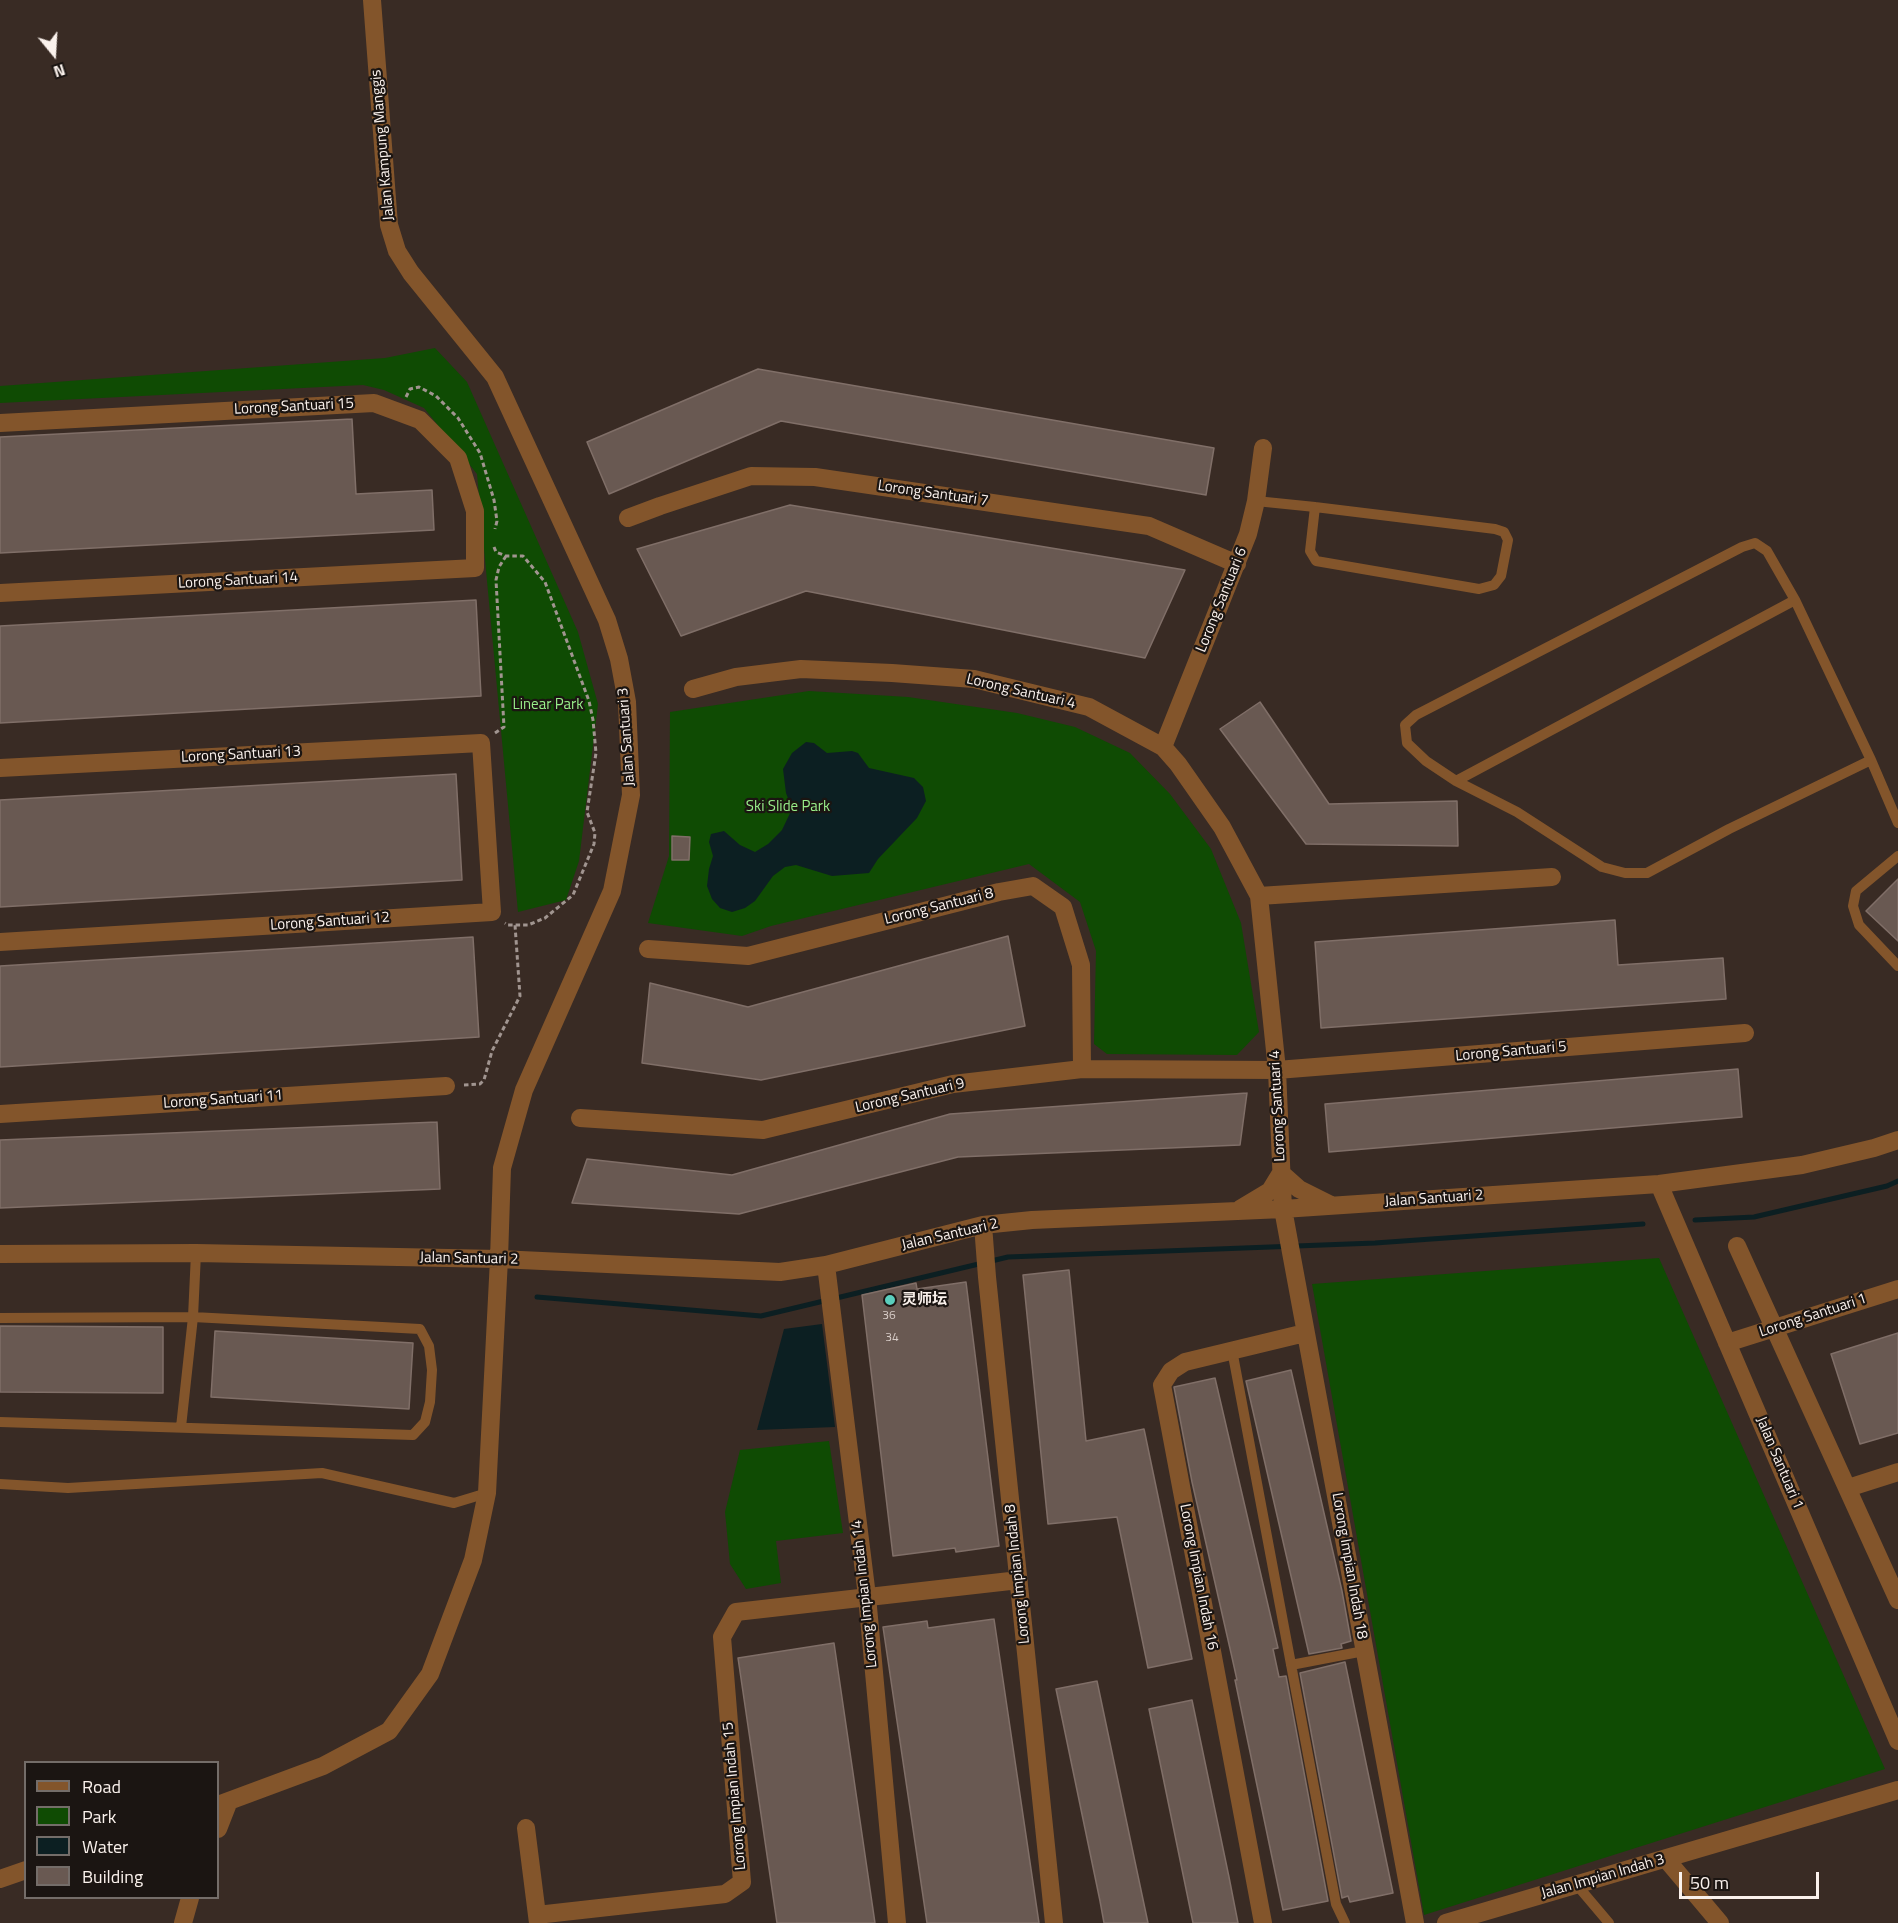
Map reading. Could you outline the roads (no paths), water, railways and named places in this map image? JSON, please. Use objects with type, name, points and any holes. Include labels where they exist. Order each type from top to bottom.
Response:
[{"type":"street","name":"Jalan Kampung Manggis","points":[[372,0],[389,225],[397,250],[411,273],[441,309]]},
{"type":"street","name":"Jalan Santuari 3","points":[[223,1803],[323,1766],[389,1731],[430,1674],[473,1560],[487,1493],[499,1259],[501,1168],[524,1090],[612,891],[631,795],[627,702],[619,658],[607,620],[495,377],[441,309]]},
{"type":"street","name":"Lorong Santuari 15","points":[[0,423],[374,403],[420,420],[458,458],[474,512],[475,568]]},
{"type":"street","name":"Lorong Santuari 6","points":[[1163,747],[1248,534],[1256,501],[1263,448]]},
{"type":"street","name":"Lorong Santuari 7","points":[[628,518],[751,476],[815,477],[1149,526],[1237,564]]},
{"type":"street","name":"Lorong Santuari 14","points":[[0,593],[475,568]]},
{"type":"street","name":"Lorong Santuari 4","points":[[693,689],[736,677],[801,669],[974,679],[1089,707],[1163,747],[1178,764],[1222,827],[1259,896],[1277,1070],[1283,1209]]},
{"type":"street","name":"Lorong Santuari 13","points":[[0,768],[481,743],[492,912]]},
{"type":"street","points":[[1259,896],[1552,877]]},
{"type":"street","name":"Lorong Santuari 8","points":[[648,949],[748,956],[999,892],[1033,886],[1063,907],[1081,965],[1082,1069]]},
{"type":"street","name":"Lorong Santuari 12","points":[[0,942],[492,912]]},
{"type":"street","name":"Lorong Santuari 5","points":[[1277,1070],[1745,1033]]},
{"type":"street","name":"Lorong Santuari 9","points":[[580,1118],[763,1130],[953,1084],[1082,1069],[1277,1070]]},
{"type":"street","name":"Lorong Santuari 11","points":[[0,1114],[446,1086]]},
{"type":"street","name":"Jalan Santuari 2","points":[[0,1254],[196,1253],[499,1259],[827,1273],[1032,1220],[1087,1216],[1236,1212],[1659,1184],[1802,1165],[1898,1140]]},
{"type":"street","points":[[1236,1212],[1269,1191],[1281,1173],[1299,1189],[1332,1206]]},
{"type":"street","name":"Jalan Santuari 1","points":[[1659,1184],[1894,1726],[1898,1742]]},
{"type":"street","name":"Lorong Impian Indah 18","points":[[1283,1209],[1416,1923]]},
{"type":"street","name":"Lorong Impian Indah 8","points":[[984,1233],[1054,1923]]},
{"type":"street","points":[[1737,1246],[1898,1600]]},
{"type":"street","name":"Lorong Impian Indah 14","points":[[827,1273],[867,1596],[897,1923]]},
{"type":"street","name":"Lorong Santuari 1","points":[[1727,1343],[1898,1289]]},
{"type":"street","name":"Lorong Impian Indah 16","points":[[1263,1923],[1162,1385],[1171,1371],[1185,1362],[1305,1333]]},
{"type":"street","points":[[1848,1488],[1898,1472]]},
{"type":"street","points":[[867,1596],[1019,1580]]},
{"type":"street","name":"Lorong Impian Indah 15","points":[[538,1919],[725,1894],[742,1882],[722,1637],[736,1612],[867,1596]]},
{"type":"street","name":"Jalan Impian Indah 3","points":[[1446,1923],[1495,1916],[1576,1884],[1898,1790]]},
{"type":"street","points":[[219,1824],[223,1803]]},
{"type":"street","points":[[526,1828],[538,1919]]},
{"type":"street","points":[[1666,1859],[1720,1923]]},
{"type":"street","points":[[0,1879],[24,1871]]},
{"type":"street","points":[[183,1923],[190,1899]]},
{"type":"lane","points":[[1256,501],[1315,507],[1495,529],[1504,532],[1508,540],[1501,576],[1494,585],[1479,589],[1316,561],[1311,551],[1315,507]]},
{"type":"lane","points":[[1871,760],[1730,829],[1647,873],[1625,873],[1602,867],[1517,812],[1456,781],[1426,761],[1407,743],[1405,726],[1416,715],[1742,547],[1755,543],[1767,551],[1795,600],[1871,760],[1898,823]]},
{"type":"lane","points":[[1456,781],[1795,600]]},
{"type":"lane","points":[[1898,856],[1856,891],[1853,906],[1859,925],[1898,966]]},
{"type":"lane","points":[[181,1427],[193,1317],[196,1253]]},
{"type":"lane","points":[[0,1318],[193,1317],[420,1329],[429,1346],[432,1371],[430,1402],[425,1422],[413,1435],[0,1422]]},
{"type":"lane","points":[[1232,1350],[1336,1904],[1345,1923]]},
{"type":"lane","points":[[0,1484],[68,1488],[322,1473],[454,1503],[487,1493]]},
{"type":"lane","points":[[1291,1665],[1364,1651]]},
{"type":"lane","points":[[1576,1884],[1609,1923]]},
{"type":"water","points":[[806,742],[814,743],[827,753],[852,751],[858,753],[869,768],[914,778],[923,787],[926,801],[917,818],[878,859],[869,873],[832,876],[796,865],[785,867],[773,876],[755,901],[745,908],[732,912],[720,908],[712,899],[707,886],[713,856],[709,842],[711,834],[724,831],[740,845],[755,852],[768,844],[782,830],[792,809],[786,793],[783,769],[792,753]]},
{"type":"water","points":[[822,1324],[835,1427],[757,1430],[784,1329]]},
{"type":"waterway","points":[[1695,1220],[1754,1217],[1887,1186],[1898,1181]]},
{"type":"waterway","points":[[537,1297],[761,1316],[1008,1257],[1375,1243],[1643,1224]]},
{"type":"place","name":"灵师坛","points":[[890,1300]]},
{"type":"park label","name":"Linear Park","points":[[548,705]]},
{"type":"park label","name":"Ski Slide Park","points":[[788,807]]}]
